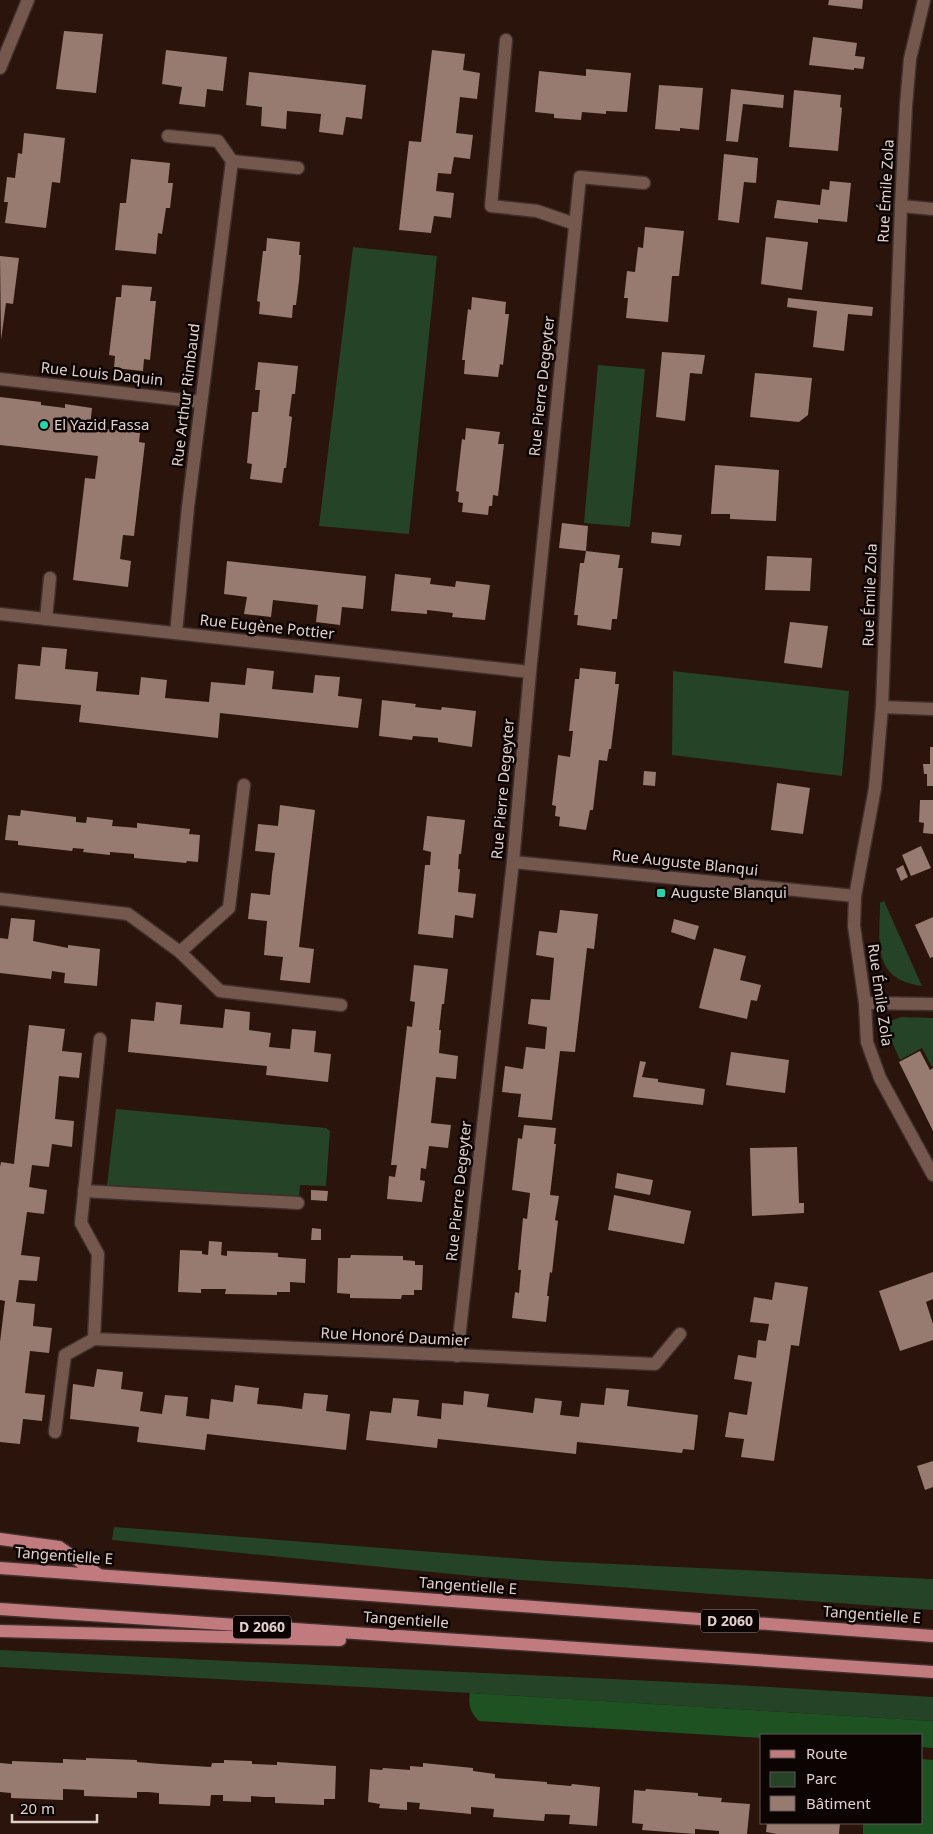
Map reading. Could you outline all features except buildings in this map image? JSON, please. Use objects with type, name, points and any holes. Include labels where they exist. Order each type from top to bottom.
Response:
[{"type":"main road","points":[[0,1539],[59,1547],[99,1575]]},
{"type":"main road","name":"Tangentielle E","points":[[0,1568],[933,1636]]},
{"type":"main road","name":"Tangentielle","points":[[0,1609],[933,1672]]},
{"type":"main road","points":[[0,1632],[524,1645]]},
{"type":"street","points":[[0,68],[28,0]]},
{"type":"street","name":"Rue Émile Zola","points":[[924,0],[910,60],[901,206],[882,707],[875,788],[855,896],[854,926],[865,1004],[867,1042],[880,1078],[933,1176]]},
{"type":"street","points":[[506,40],[491,206],[537,212],[575,224]]},
{"type":"street","points":[[168,136],[218,141],[232,161],[298,168]]},
{"type":"street","name":"Rue Arthur Rimbaud","points":[[176,633],[201,402],[232,161]]},
{"type":"street","name":"Rue Pierre Degeyter","points":[[457,1356],[513,862],[530,672],[580,177],[644,183]]},
{"type":"street","points":[[901,206],[933,209]]},
{"type":"street","name":"Rue Louis Daquin","points":[[0,379],[201,402]]},
{"type":"street","points":[[46,619],[50,578]]},
{"type":"street","name":"Rue Eugène Pottier","points":[[0,614],[530,672]]},
{"type":"street","points":[[882,707],[933,709]]},
{"type":"street","points":[[180,952],[229,908],[244,785]]},
{"type":"street","name":"Rue Auguste Blanqui","points":[[513,862],[855,896]]},
{"type":"street","points":[[0,899],[128,914],[180,952],[220,991],[342,1005]]},
{"type":"street","points":[[865,1004],[933,1004]]},
{"type":"street","points":[[55,1432],[65,1355],[94,1339],[98,1254],[81,1222],[91,1191],[100,1039]]},
{"type":"street","points":[[91,1191],[298,1202]]},
{"type":"street","name":"Rue Honoré Daumier","points":[[94,1339],[655,1364],[680,1334]]},
{"type":"green space","points":[[353,247],[437,256],[409,534],[319,526]]},
{"type":"green space","points":[[598,365],[645,369],[630,527],[584,523]]},
{"type":"green space","points":[[673,671],[849,691],[842,776],[672,755]]},
{"type":"green space","points":[[884,901],[922,986],[906,982],[894,976],[886,967],[882,957],[879,932],[880,903]]},
{"type":"green space","points":[[901,1017],[933,1018],[932,1067],[922,1048],[900,1060],[885,1026],[890,1021]]},
{"type":"green space","points":[[116,1109],[326,1128],[330,1131],[326,1186],[300,1185],[299,1197],[107,1185]]},
{"type":"green space","points":[[114,1527],[550,1561],[933,1579],[933,1610],[482,1577],[112,1540]]},
{"type":"green space","points":[[0,1650],[737,1685],[933,1697],[933,1721],[0,1667]]},
{"type":"green space","points":[[470,1693],[933,1721],[933,1748],[923,1747],[923,1734],[760,1734],[760,1738],[479,1721],[470,1708]]},
{"type":"green space","points":[[923,1759],[933,1760],[933,1834],[863,1834],[863,1824],[923,1824]]},
{"type":"place","name":"El Yazid Fassa","points":[[44,425]]},
{"type":"place","name":"Auguste Blanqui","points":[[661,893]]}]
